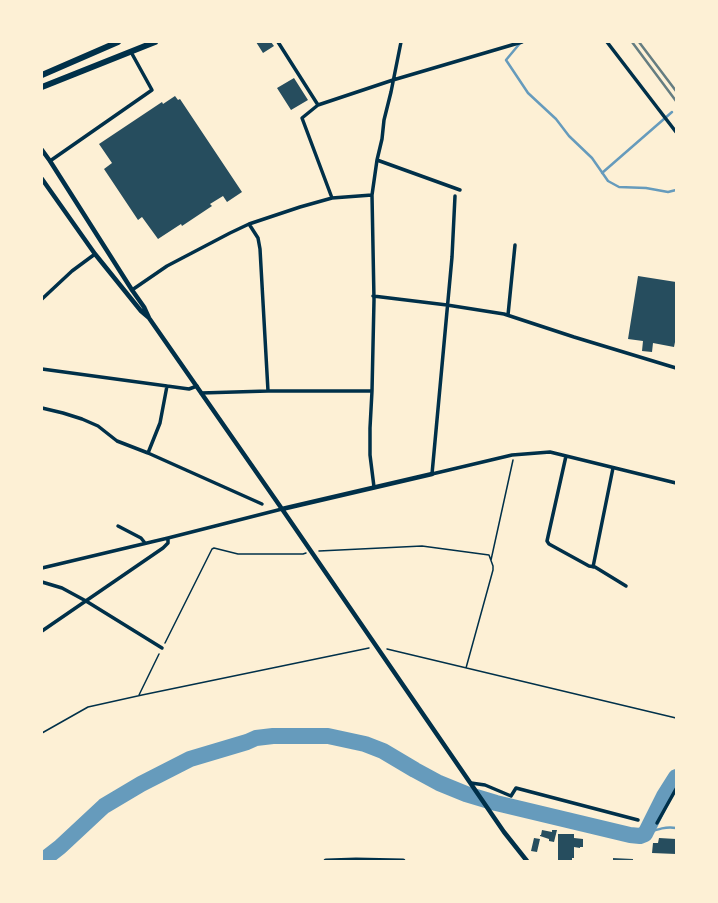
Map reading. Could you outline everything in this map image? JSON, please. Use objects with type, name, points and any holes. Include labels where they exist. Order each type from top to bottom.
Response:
[{"type":"main road","points":[[42,75],[118,42]]},
{"type":"main road","points":[[42,87],[155,42]]},
{"type":"main road","points":[[326,861],[403,861]]},
{"type":"street","points":[[278,42],[318,105]]},
{"type":"street","points":[[374,487],[370,448],[373,296],[372,195],[384,120],[401,42]]},
{"type":"street","points":[[332,198],[302,118],[318,105],[393,80],[522,42]]},
{"type":"street","points":[[607,42],[676,132]]},
{"type":"street","points":[[50,161],[152,90],[131,52]]},
{"type":"street","points":[[42,150],[144,307],[149,318],[504,832],[527,861]]},
{"type":"street","points":[[377,160],[460,190]]},
{"type":"street","points":[[42,179],[96,254],[141,311],[149,318]]},
{"type":"street","points":[[132,290],[167,266],[249,224],[332,198],[372,195]]},
{"type":"street","points":[[432,474],[452,257],[455,196]]},
{"type":"street","points":[[249,224],[258,238],[260,249],[268,391]]},
{"type":"street","points":[[508,315],[515,245]]},
{"type":"street","points":[[42,299],[72,271],[96,254]]},
{"type":"street","points":[[373,296],[447,305],[508,315],[589,342],[676,368]]},
{"type":"street","points":[[42,369],[167,386],[190,388],[197,386]]},
{"type":"street","points":[[148,453],[160,423],[167,386]]},
{"type":"street","points":[[201,392],[372,391]]},
{"type":"street","points":[[42,408],[82,419],[98,426],[117,441],[148,453],[262,504]]},
{"type":"street","points":[[42,568],[514,454],[550,452],[676,483]]},
{"type":"street","points":[[566,456],[547,541],[549,544],[589,566],[595,567],[626,586]]},
{"type":"street","points":[[593,567],[613,468]]},
{"type":"street","points":[[118,526],[141,538],[145,543]]},
{"type":"street","points":[[42,631],[163,548],[168,543],[168,538]]},
{"type":"street","points":[[42,582],[62,588],[86,601],[162,648]]},
{"type":"street","points":[[471,784],[485,785],[511,796],[516,788],[638,820]]},
{"type":"street","points":[[658,823],[676,789]]},
{"type":"path","points":[[491,560],[514,454]]},
{"type":"path","points":[[138,695],[212,549],[214,548],[238,554],[303,554],[312,552],[422,546],[489,556],[493,570],[466,668]]},
{"type":"path","points":[[42,732],[88,707],[138,695],[377,647],[676,718]]},
{"type":"building","points":[[256,42],[271,42],[274,46],[263,53]]},
{"type":"building","points":[[294,78],[308,100],[291,110],[277,88]]},
{"type":"building","points":[[175,96],[178,100],[180,99],[242,192],[227,202],[223,196],[210,204],[212,206],[182,226],[181,224],[158,239],[142,217],[138,220],[104,169],[112,163],[99,144],[162,102],[163,104]]},
{"type":"building","points":[[638,276],[676,282],[676,337],[674,347],[653,343],[652,352],[642,351],[643,341],[628,339]]},
{"type":"building","points":[[542,830],[552,832],[552,830],[557,830],[554,842],[540,836]]},
{"type":"building","points":[[558,834],[574,834],[574,838],[583,839],[583,847],[574,847],[574,858],[572,858],[572,860],[558,860]]},
{"type":"building","points":[[534,838],[540,839],[537,852],[531,851]]},
{"type":"building","points":[[659,838],[676,839],[676,854],[652,853],[653,843],[658,843]]},
{"type":"building","points":[[613,858],[633,859],[633,861],[613,861]]},
{"type":"waterway","points":[[521,42],[506,60],[528,93],[556,119],[569,136],[592,158],[608,181],[619,187],[646,188],[668,192],[676,190]]},
{"type":"waterway","points":[[602,173],[672,112]]},
{"type":"waterway","points":[[42,861],[60,847],[104,806],[141,784],[190,759],[256,738],[273,736],[328,736],[365,744],[383,751],[439,783],[466,794],[496,803],[630,835],[640,836],[645,834],[664,796],[676,777]]},
{"type":"waterway","points":[[645,834],[664,828],[676,828]]},
{"type":"railway","points":[[632,42],[676,101]]},
{"type":"railway","points":[[639,42],[676,91]]}]
